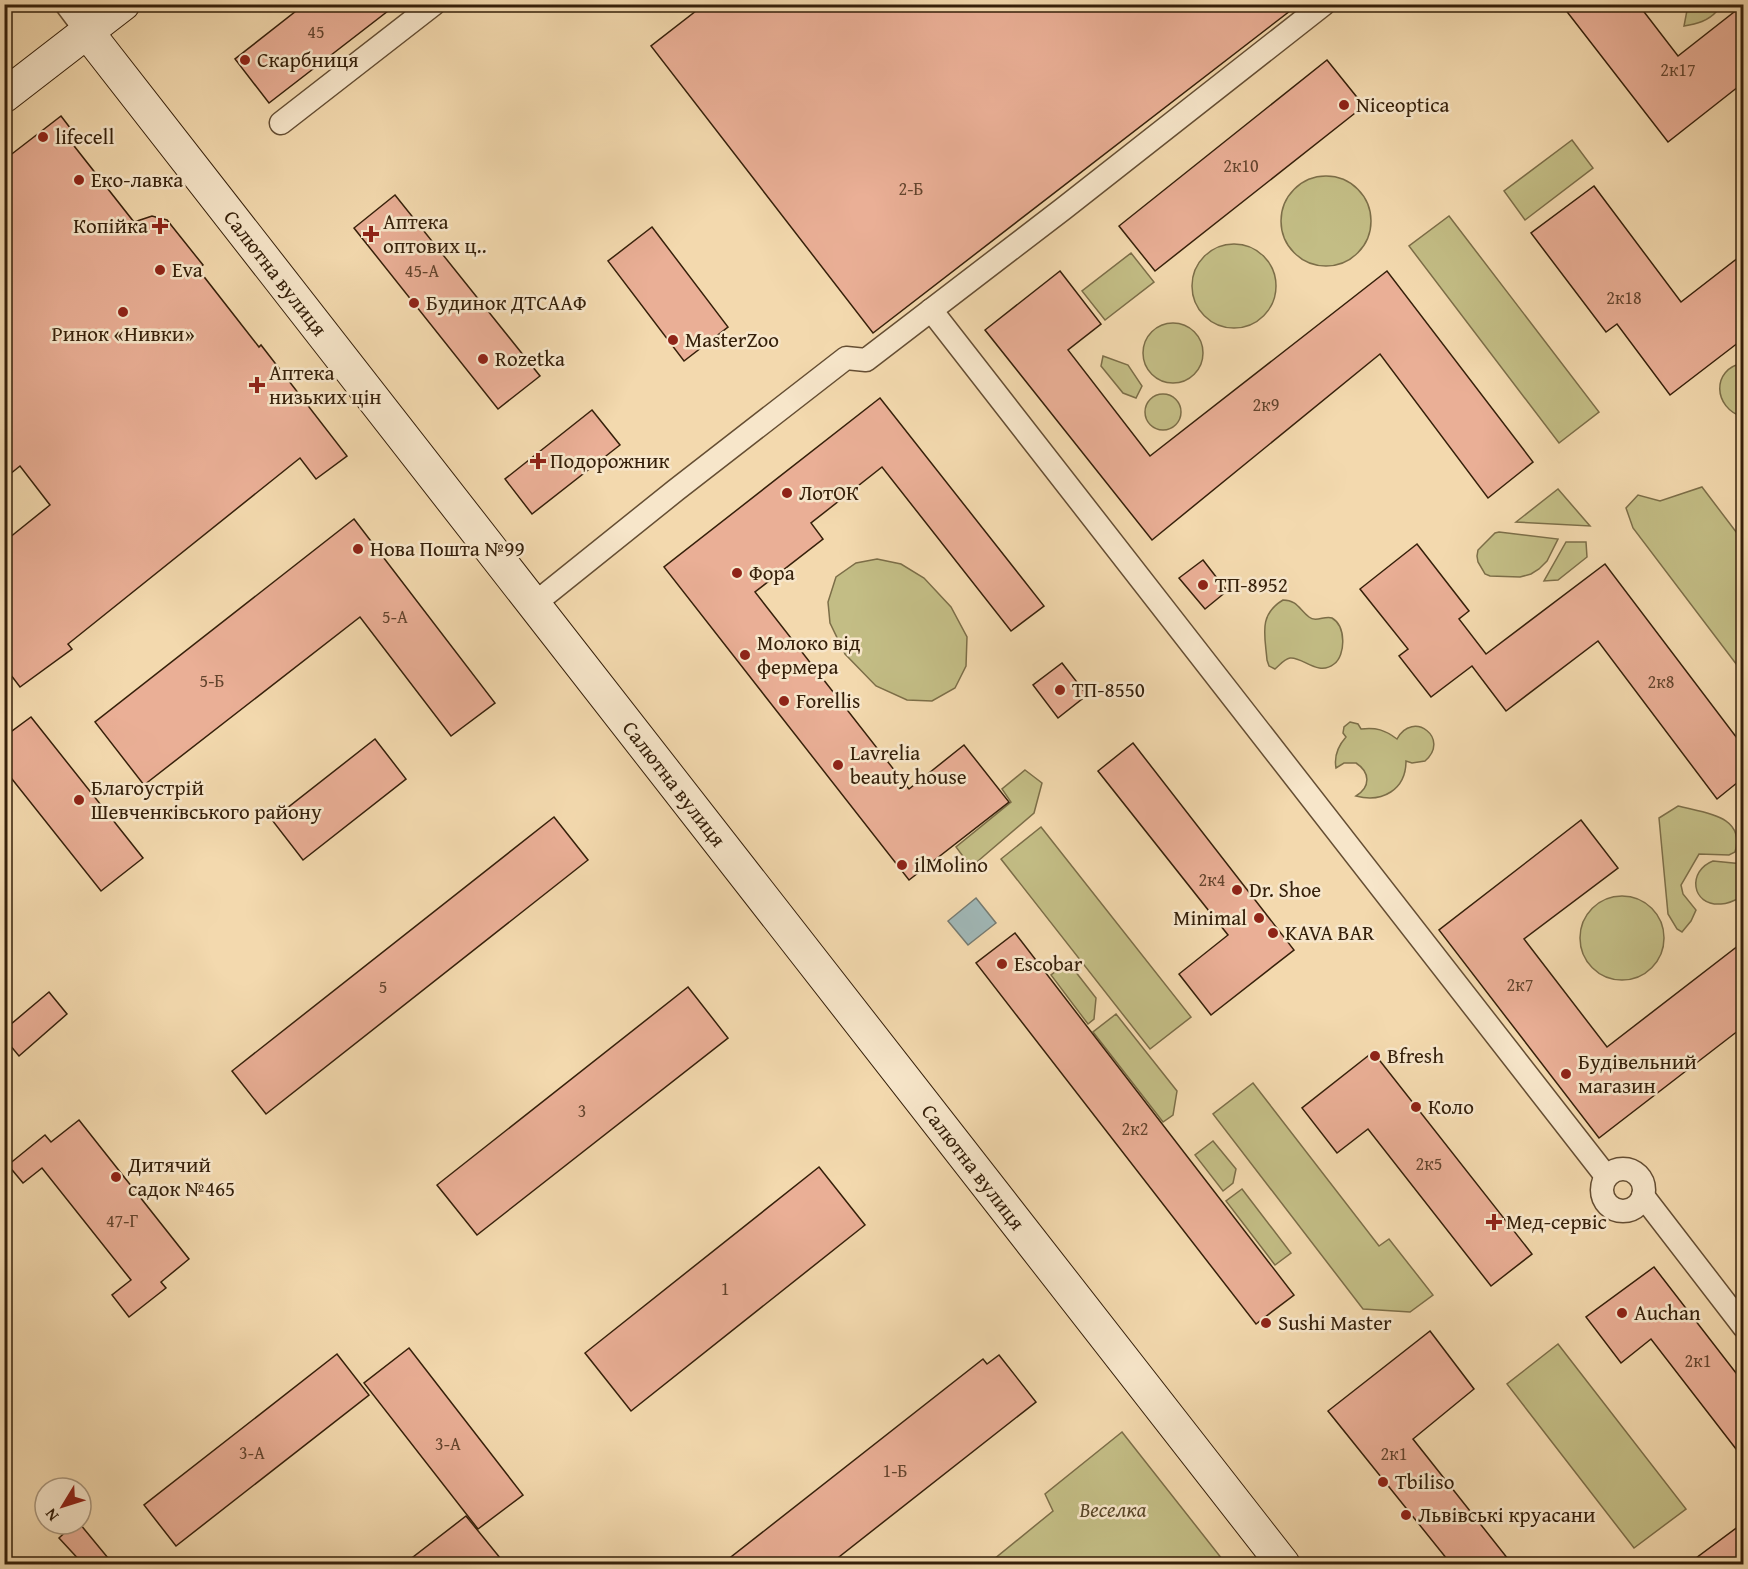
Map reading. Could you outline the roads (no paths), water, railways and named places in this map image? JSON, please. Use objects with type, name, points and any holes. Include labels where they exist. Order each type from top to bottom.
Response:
[{"type":"street","name":"Салютна вулиця","points":[[66,4],[1283,1564]]},
{"type":"street","points":[[4,96],[123,4]]},
{"type":"street","points":[[282,123],[434,4]]},
{"type":"street","points":[[534,604],[846,358],[866,360],[1324,4]]},
{"type":"street","points":[[931,310],[1606,1176]]},
{"type":"street","points":[[1618,1169],[1633,1171],[1642,1182],[1643,1196],[1640,1203],[1629,1210],[1616,1210],[1605,1202],[1603,1196],[1602,1189],[1606,1176],[1618,1169]]},
{"type":"street","points":[[1643,1196],[1743,1327]]},
{"type":"water","points":[[976,898],[996,923],[968,945],[948,921]]},
{"type":"place","name":"Скарбниця","points":[[245,60]]},
{"type":"place","name":"Niceoptica","points":[[1344,105]]},
{"type":"place","name":"lifecell","points":[[43,137]]},
{"type":"place","name":"Еко-лавка","points":[[79,180]]},
{"type":"place","name":"Копійка","points":[[160,226]]},
{"type":"place","name":"Аптека оптових ц..","points":[[371,234]]},
{"type":"place","name":"Eva","points":[[160,270]]},
{"type":"place","name":"Будинок ДТСААФ","points":[[414,303]]},
{"type":"place","name":"Ринок «Нивки»","points":[[123,312]]},
{"type":"place","name":"MasterZoo","points":[[673,340]]},
{"type":"place","name":"Rozetka","points":[[483,359]]},
{"type":"place","name":"Аптека низьких цін","points":[[257,385]]},
{"type":"place","name":"Подорожник","points":[[538,461]]},
{"type":"place","name":"ЛотОК","points":[[787,493]]},
{"type":"place","name":"Нова Пошта №99","points":[[358,549]]},
{"type":"place","name":"Фора","points":[[737,573]]},
{"type":"place","name":"ТП-8952","points":[[1203,585]]},
{"type":"place","name":"Молоко від фермера","points":[[745,655]]},
{"type":"place","name":"ТП-8550","points":[[1060,690]]},
{"type":"place","name":"Forellis","points":[[784,701]]},
{"type":"place","name":"Lavrelia beauty house","points":[[838,765]]},
{"type":"place","name":"Благоустрій Шевченківського району","points":[[79,800]]},
{"type":"place","name":"ilMolino","points":[[902,865]]},
{"type":"place","name":"Dr. Shoe","points":[[1237,890]]},
{"type":"place","name":"Minimal","points":[[1259,918]]},
{"type":"place","name":"KAVA BAR","points":[[1273,933]]},
{"type":"place","name":"Escobar","points":[[1002,964]]},
{"type":"place","name":"Bfresh","points":[[1375,1056]]},
{"type":"place","name":"Будівельний магазин","points":[[1566,1074]]},
{"type":"place","name":"Коло","points":[[1416,1107]]},
{"type":"place","name":"Дитячий садок №465","points":[[116,1177]]},
{"type":"place","name":"Мед-сервіс","points":[[1494,1222]]},
{"type":"place","name":"Auchan","points":[[1622,1313]]},
{"type":"place","name":"Sushi Master","points":[[1266,1323]]},
{"type":"place","name":"Tbiliso","points":[[1383,1482]]},
{"type":"place","name":"Львівські круасани","points":[[1406,1515]]},
{"type":"park label","name":"Веселка","points":[[1113,1510]]}]
